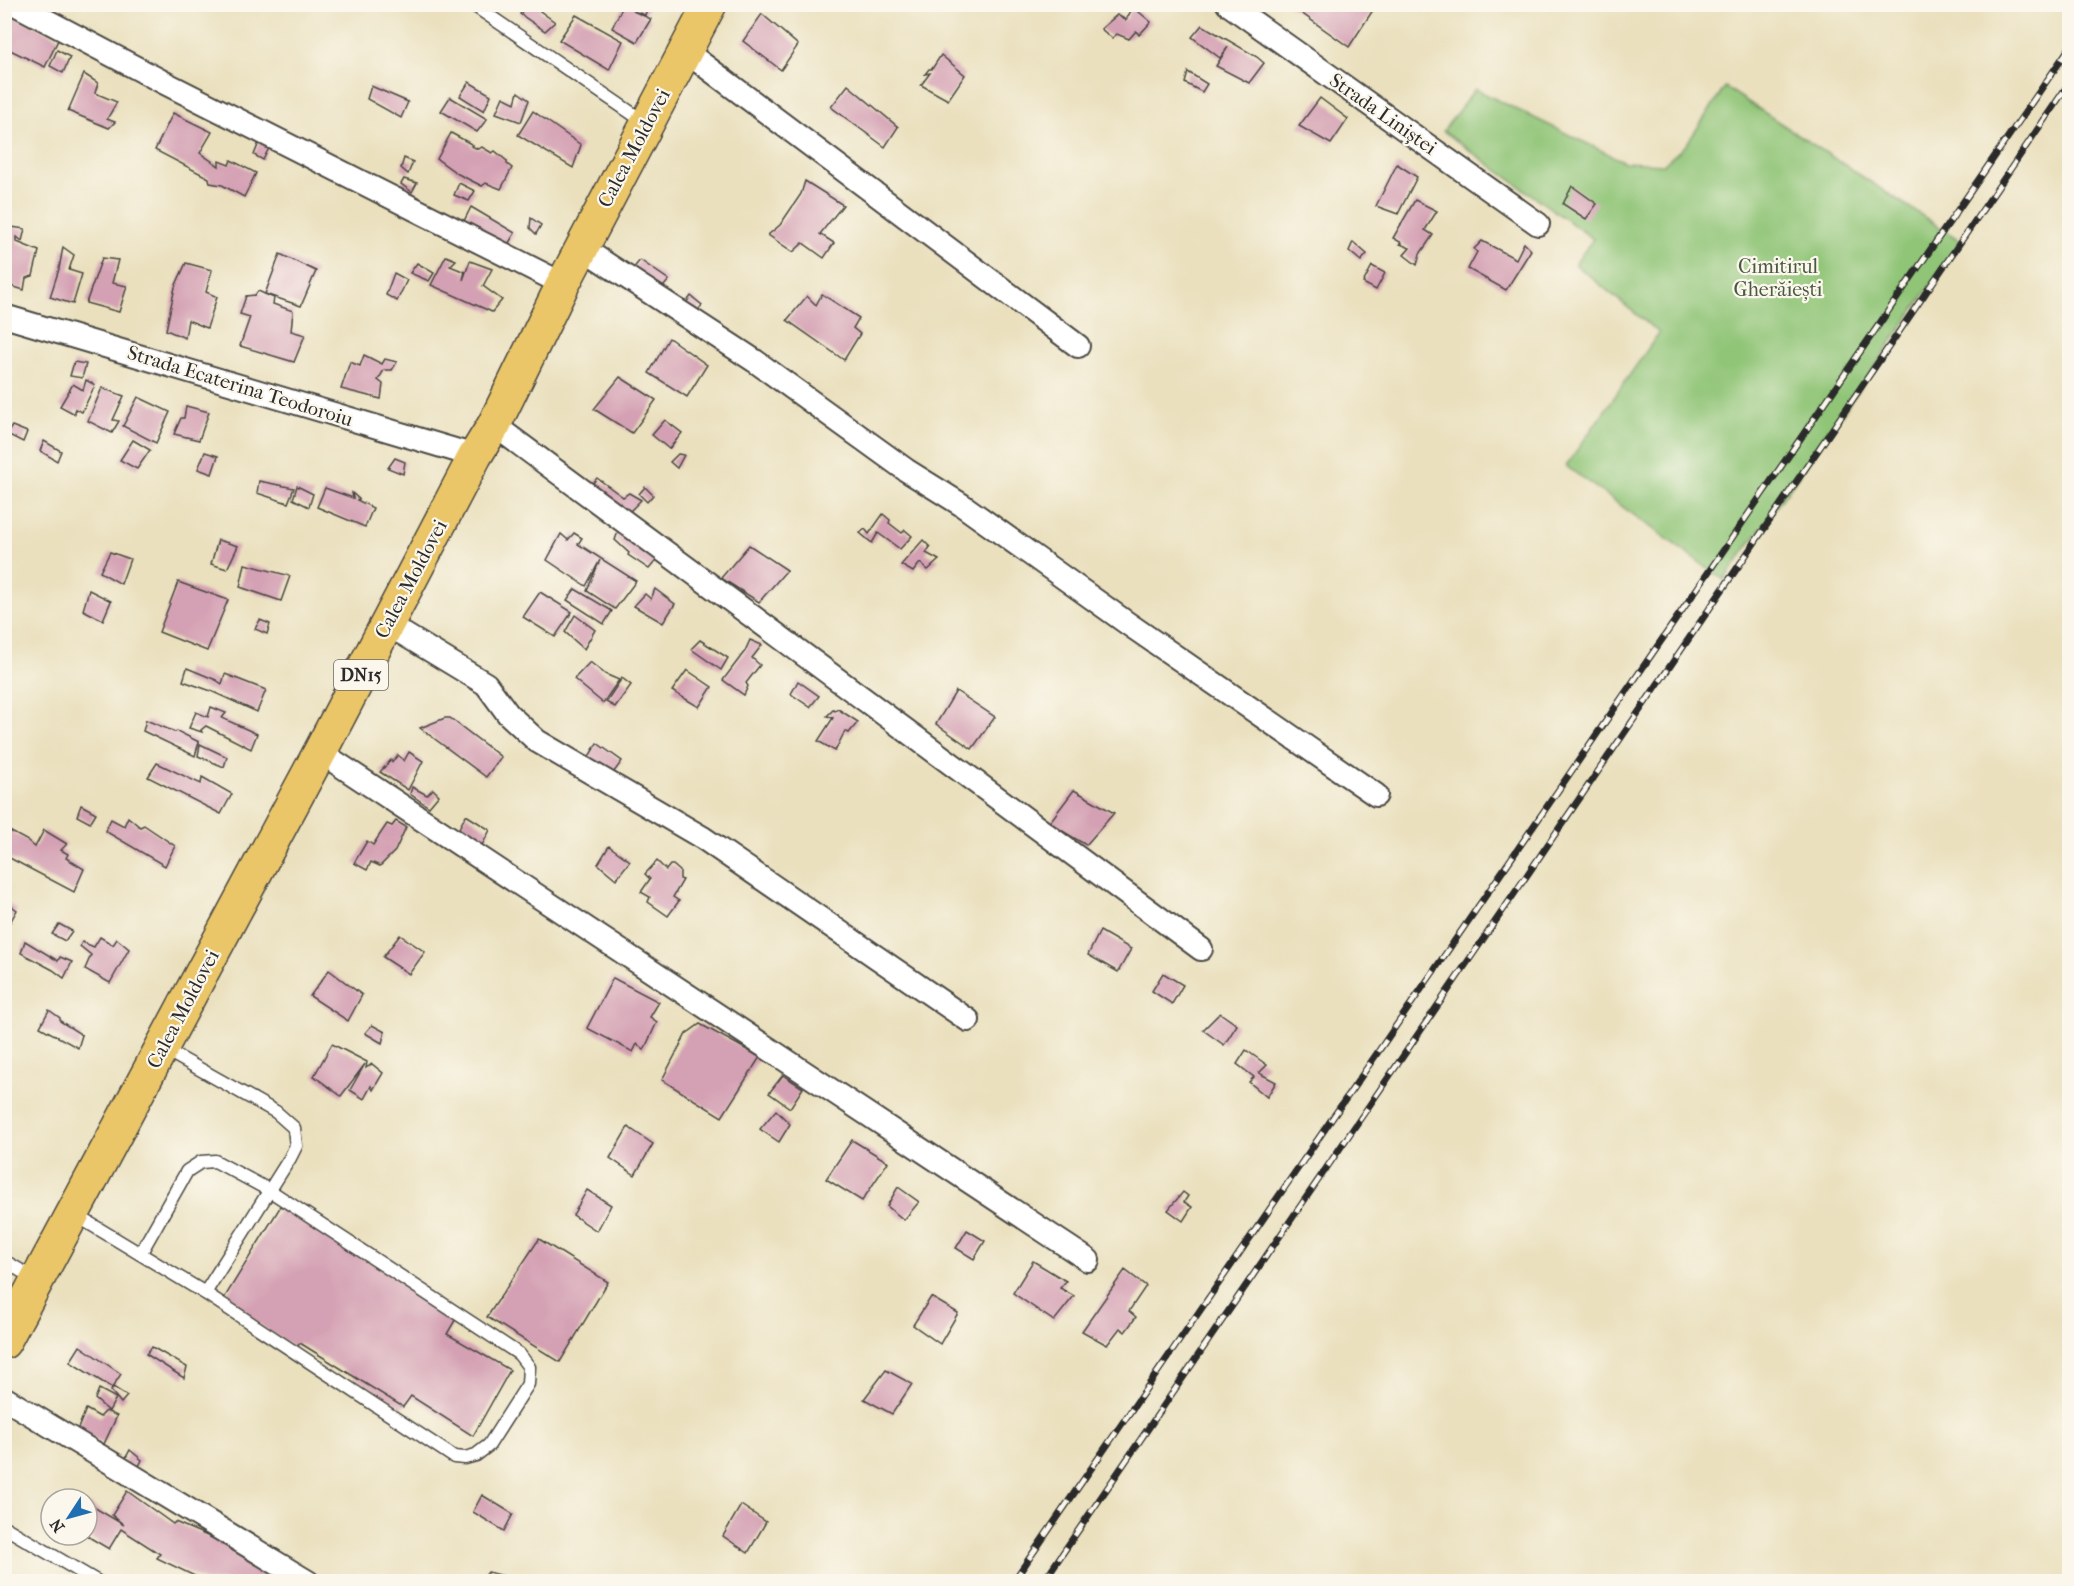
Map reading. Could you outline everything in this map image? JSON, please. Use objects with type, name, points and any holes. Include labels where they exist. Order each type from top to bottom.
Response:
[{"type":"main road","name":"Calea Moldovei","points":[[4,1342],[320,752],[475,456],[494,425],[563,284],[710,4]]},
{"type":"street","points":[[15,4],[163,82],[563,284]]},
{"type":"street","name":"Strada Liniștei","points":[[1228,4],[1538,224]]},
{"type":"street","points":[[685,51],[1078,346]]},
{"type":"street","points":[[582,248],[755,361],[906,470],[962,506],[1376,795]]},
{"type":"street","name":"Strada Ecaterina Teodoroiu","points":[[4,316],[475,456]]},
{"type":"street","points":[[494,425],[1201,949]]},
{"type":"street","points":[[387,624],[486,684],[508,714],[537,741],[703,838],[968,1020]]},
{"type":"street","points":[[320,752],[1088,1260]]},
{"type":"street","points":[[4,1398],[308,1581]]},
{"type":"lane","points":[[472,4],[647,123]]},
{"type":"lane","points":[[162,1048],[276,1112],[294,1128],[296,1146],[205,1293]]},
{"type":"lane","points":[[73,1214],[205,1293],[454,1457],[465,1458],[476,1455],[489,1445],[528,1384],[529,1367],[519,1354],[269,1191],[215,1161],[201,1162],[187,1171],[140,1254]]},
{"type":"lane","points":[[4,1261],[38,1281]]},
{"type":"lane","points":[[4,1527],[98,1581]]},
{"type":"green space","name":"Cimitirul Gherăiești","points":[[1725,87],[1961,241],[1825,439],[1724,580],[1566,466],[1659,333],[1575,264],[1593,239],[1443,131],[1475,89],[1625,162],[1664,164],[1686,145]]},
{"type":"building","points":[[527,4],[543,4],[540,11],[555,22],[545,31],[520,14]]},
{"type":"building","points":[[621,4],[649,4],[645,15],[633,11],[651,19],[637,42],[612,28],[623,6]]},
{"type":"building","points":[[1286,4],[1377,4],[1349,47]]},
{"type":"building","points":[[1133,7],[1151,22],[1139,35],[1136,31],[1129,39],[1117,34],[1112,38],[1101,29],[1117,15],[1126,20]]},
{"type":"building","points":[[4,11],[59,38],[45,67],[4,47]]},
{"type":"building","points":[[762,14],[798,45],[781,70],[743,41]]},
{"type":"building","points":[[576,15],[623,41],[609,70],[559,40]]},
{"type":"building","points":[[1202,25],[1264,63],[1249,83],[1216,66],[1228,47],[1220,58],[1192,37]]},
{"type":"building","points":[[57,50],[70,57],[63,73],[50,66]]},
{"type":"building","points":[[941,55],[965,75],[948,100],[921,85],[930,73],[925,74],[932,69]]},
{"type":"building","points":[[1188,72],[1207,84],[1202,92],[1185,83]]},
{"type":"building","points":[[84,74],[98,83],[95,93],[117,102],[107,119],[115,122],[109,128],[68,111]]},
{"type":"building","points":[[469,82],[491,95],[484,111],[460,96]]},
{"type":"building","points":[[848,85],[898,127],[885,147],[831,107]]},
{"type":"building","points":[[371,86],[408,102],[401,118],[367,99]]},
{"type":"building","points":[[518,92],[529,100],[521,122],[496,113],[503,97],[515,103]]},
{"type":"building","points":[[450,97],[487,119],[477,132],[441,111]]},
{"type":"building","points":[[1320,98],[1348,119],[1331,144],[1299,126]]},
{"type":"building","points":[[533,111],[581,145],[573,168],[518,135]]},
{"type":"building","points":[[173,113],[212,132],[200,153],[219,166],[219,161],[229,165],[231,160],[256,173],[244,197],[222,185],[210,183],[209,178],[155,150]]},
{"type":"building","points":[[451,133],[478,149],[482,147],[492,153],[495,151],[507,161],[512,168],[501,189],[486,183],[482,186],[458,174],[437,159]]},
{"type":"building","points":[[260,140],[271,144],[263,160],[254,155]]},
{"type":"building","points":[[404,158],[413,162],[408,174],[401,168]]},
{"type":"building","points":[[1397,164],[1417,177],[1398,214],[1376,206]]},
{"type":"building","points":[[404,179],[417,183],[412,192],[401,184]]},
{"type":"building","points":[[805,181],[843,205],[820,234],[834,243],[824,258],[803,243],[793,252],[768,235],[780,225],[801,194]]},
{"type":"building","points":[[459,183],[475,191],[469,201],[454,195]]},
{"type":"building","points":[[1572,186],[1597,204],[1586,219],[1563,204]]},
{"type":"building","points":[[1415,200],[1437,211],[1425,230],[1433,235],[1420,254],[1417,265],[1404,255],[1410,248],[1393,238]]},
{"type":"building","points":[[471,207],[515,233],[507,246],[463,223]]},
{"type":"building","points":[[531,218],[541,225],[536,234],[530,228]]},
{"type":"building","points":[[12,227],[25,229],[22,241],[17,237],[17,242],[39,251],[33,276],[26,278],[24,290],[4,284],[4,259]]},
{"type":"building","points":[[1482,241],[1516,259],[1524,243],[1531,250],[1506,290],[1468,269],[1477,252],[1474,249]]},
{"type":"building","points":[[1353,242],[1367,254],[1361,261],[1349,251]]},
{"type":"building","points":[[63,247],[74,255],[69,270],[82,274],[73,304],[50,297]]},
{"type":"building","points":[[280,254],[316,271],[301,306],[265,294]]},
{"type":"building","points":[[446,256],[456,260],[450,266],[465,272],[463,280],[470,261],[492,269],[483,286],[502,300],[492,312],[431,285]]},
{"type":"building","points":[[102,258],[118,260],[112,283],[127,286],[119,312],[86,303]]},
{"type":"building","points":[[640,260],[669,280],[649,304],[621,284]]},
{"type":"building","points":[[186,263],[212,270],[206,292],[217,297],[207,328],[188,320],[185,338],[166,330],[175,287]]},
{"type":"building","points":[[417,263],[434,273],[429,281],[410,273]]},
{"type":"building","points":[[1372,266],[1385,273],[1376,290],[1363,283]]},
{"type":"building","points":[[394,273],[407,280],[397,301],[386,295]]},
{"type":"building","points":[[258,291],[274,298],[273,304],[293,311],[291,331],[305,335],[294,362],[240,346],[250,317],[240,314],[246,296],[255,295]]},
{"type":"building","points":[[822,294],[859,318],[853,328],[860,334],[844,360],[787,320],[807,296],[816,305]]},
{"type":"building","points":[[691,296],[702,305],[689,324],[676,317]]},
{"type":"building","points":[[669,338],[707,365],[687,397],[649,373]]},
{"type":"building","points":[[364,355],[382,364],[385,359],[397,362],[392,370],[384,370],[378,380],[383,384],[381,399],[341,389],[350,362],[360,366]]},
{"type":"building","points":[[74,362],[86,364],[82,378],[70,376]]},
{"type":"building","points":[[620,377],[656,400],[632,433],[594,409]]},
{"type":"building","points":[[86,380],[95,385],[82,412],[75,409],[75,414],[60,406],[73,384],[83,390]]},
{"type":"building","points":[[102,388],[124,396],[113,420],[119,421],[112,433],[88,421]]},
{"type":"building","points":[[138,397],[170,412],[156,443],[123,426]]},
{"type":"building","points":[[186,406],[209,412],[199,440],[174,434],[181,418],[184,418]]},
{"type":"building","points":[[665,420],[682,433],[669,449],[652,435]]},
{"type":"building","points":[[12,426],[27,432],[23,442],[7,434]]},
{"type":"building","points":[[133,440],[150,450],[137,469],[120,460]]},
{"type":"building","points":[[44,441],[61,451],[57,461],[40,451]]},
{"type":"building","points":[[205,452],[218,456],[212,474],[198,469]]},
{"type":"building","points":[[678,454],[684,455],[677,468],[670,462]]},
{"type":"building","points":[[395,458],[405,462],[403,474],[388,468]]},
{"type":"building","points":[[597,478],[623,497],[629,493],[641,500],[625,516],[587,490]]},
{"type":"building","points":[[259,481],[294,488],[288,503],[257,493]]},
{"type":"building","points":[[297,486],[313,494],[309,507],[293,499]]},
{"type":"building","points":[[645,487],[653,495],[647,502],[639,494]]},
{"type":"building","points":[[325,488],[353,498],[352,493],[359,499],[357,500],[373,508],[365,527],[317,507]]},
{"type":"building","points":[[883,514],[890,520],[889,523],[902,533],[905,530],[912,536],[900,549],[878,533],[872,543],[860,533],[865,529],[869,534]]},
{"type":"building","points":[[619,529],[659,557],[649,569],[628,555],[629,553],[615,540]]},
{"type":"building","points":[[574,533],[582,538],[578,544],[636,581],[615,609],[587,591],[600,560],[586,586],[547,560],[561,534],[568,540]]},
{"type":"building","points":[[218,540],[238,546],[227,569],[211,564]]},
{"type":"building","points":[[923,540],[930,547],[926,553],[939,560],[928,570],[920,563],[913,572],[901,565]]},
{"type":"building","points":[[749,545],[787,570],[759,602],[721,578]]},
{"type":"building","points":[[110,552],[130,559],[121,584],[100,572]]},
{"type":"building","points":[[245,564],[290,576],[281,601],[240,587]]},
{"type":"building","points":[[178,582],[228,600],[207,651],[159,632]]},
{"type":"building","points":[[575,589],[612,611],[604,624],[567,600]]},
{"type":"building","points":[[655,589],[675,604],[663,623],[634,606],[645,594],[651,599]]},
{"type":"building","points":[[89,590],[111,601],[103,620],[83,610]]},
{"type":"building","points":[[540,592],[572,612],[555,637],[523,617]]},
{"type":"building","points":[[575,615],[595,630],[584,649],[565,632]]},
{"type":"building","points":[[260,620],[270,624],[267,634],[255,629]]},
{"type":"building","points":[[700,640],[728,658],[721,670],[691,649]]},
{"type":"building","points":[[750,640],[762,645],[752,658],[760,665],[746,683],[748,686],[744,695],[723,680],[745,651]]},
{"type":"building","points":[[590,662],[605,674],[619,680],[603,703],[574,679]]},
{"type":"building","points":[[187,668],[222,684],[225,674],[266,690],[257,712],[183,681]]},
{"type":"building","points":[[687,670],[712,687],[699,707],[672,691]]},
{"type":"building","points":[[622,678],[631,685],[615,707],[606,702]]},
{"type":"building","points":[[798,681],[819,696],[810,707],[791,694]]},
{"type":"building","points":[[956,691],[995,717],[972,749],[936,724]]},
{"type":"building","points":[[211,707],[226,713],[222,718],[257,734],[251,749],[206,726],[201,730],[202,732],[189,728],[196,712],[208,717]]},
{"type":"building","points":[[838,709],[858,722],[849,733],[845,731],[835,751],[818,741],[833,718],[827,716],[833,710]]},
{"type":"building","points":[[450,718],[501,757],[486,777],[420,728]]},
{"type":"building","points":[[146,720],[199,742],[195,756],[143,731]]},
{"type":"building","points":[[597,743],[622,761],[611,776],[587,760]]},
{"type":"building","points":[[200,744],[227,757],[224,767],[198,756]]},
{"type":"building","points":[[409,752],[423,761],[408,790],[380,772],[398,755],[404,761]]},
{"type":"building","points":[[157,763],[201,784],[202,777],[232,794],[221,814],[148,777]]},
{"type":"building","points":[[412,787],[427,795],[433,789],[439,795],[429,807],[410,794]]},
{"type":"building","points":[[1074,790],[1114,813],[1086,845],[1049,823]]},
{"type":"building","points":[[81,805],[96,813],[90,823],[77,816]]},
{"type":"building","points":[[466,815],[490,830],[481,847],[457,832]]},
{"type":"building","points":[[128,817],[140,827],[144,825],[175,846],[165,866],[105,831],[111,819],[124,826]]},
{"type":"building","points":[[396,821],[406,827],[395,851],[380,866],[371,862],[367,870],[354,863],[367,841],[373,845],[387,824],[392,826]]},
{"type":"building","points":[[4,828],[35,847],[44,830],[67,844],[61,850],[68,854],[66,858],[84,869],[74,892],[4,855]]},
{"type":"building","points":[[609,846],[630,861],[616,879],[598,864]]},
{"type":"building","points":[[657,861],[666,870],[673,865],[680,871],[680,879],[683,880],[673,897],[679,901],[668,916],[648,902],[650,897],[641,892],[650,879],[645,874]]},
{"type":"building","points":[[6,902],[17,910],[4,933],[4,905]]},
{"type":"building","points":[[59,924],[72,931],[65,941],[52,934]]},
{"type":"building","points":[[1100,931],[1131,949],[1118,972],[1088,955]]},
{"type":"building","points":[[400,935],[425,952],[409,974],[383,957]]},
{"type":"building","points":[[100,937],[113,945],[117,939],[129,949],[110,983],[85,969],[91,955],[80,946],[82,942],[94,947]]},
{"type":"building","points":[[25,941],[58,961],[60,957],[72,962],[64,978],[21,953]]},
{"type":"building","points":[[329,970],[362,995],[348,1021],[310,996]]},
{"type":"building","points":[[1163,973],[1183,985],[1172,1004],[1152,991]]},
{"type":"building","points":[[613,978],[659,1002],[650,1017],[657,1022],[644,1050],[637,1044],[633,1052],[587,1028]]},
{"type":"building","points":[[49,1010],[60,1018],[60,1021],[82,1035],[78,1048],[40,1027]]},
{"type":"building","points":[[1220,1013],[1237,1025],[1224,1045],[1203,1030]]},
{"type":"building","points":[[700,1024],[760,1057],[722,1117],[662,1080],[686,1034]]},
{"type":"building","points":[[372,1025],[385,1032],[382,1043],[365,1033]]},
{"type":"building","points":[[332,1044],[367,1062],[366,1068],[372,1064],[383,1073],[373,1090],[371,1086],[364,1099],[350,1090],[365,1064],[341,1096],[314,1076]]},
{"type":"building","points":[[1246,1050],[1267,1065],[1259,1073],[1276,1082],[1267,1097],[1249,1082],[1254,1077],[1237,1064]]},
{"type":"building","points":[[783,1075],[803,1088],[790,1108],[769,1093]]},
{"type":"building","points":[[776,1110],[790,1124],[779,1142],[760,1129]]},
{"type":"building","points":[[628,1127],[653,1144],[635,1175],[610,1158]]},
{"type":"building","points":[[852,1140],[888,1162],[862,1201],[826,1179]]},
{"type":"building","points":[[898,1187],[919,1202],[904,1220],[887,1206]]},
{"type":"building","points":[[587,1190],[611,1205],[597,1231],[573,1215]]},
{"type":"building","points":[[1183,1192],[1188,1196],[1184,1202],[1192,1207],[1183,1221],[1168,1210]]},
{"type":"building","points":[[282,1204],[457,1317],[447,1334],[510,1370],[473,1436],[411,1396],[403,1407],[300,1343],[293,1348],[223,1300]]},
{"type":"building","points":[[967,1230],[985,1241],[974,1259],[956,1248]]},
{"type":"building","points":[[539,1239],[608,1282],[560,1362],[487,1317]]},
{"type":"building","points":[[1033,1261],[1066,1281],[1060,1288],[1074,1296],[1054,1321],[1013,1293]]},
{"type":"building","points":[[1125,1270],[1146,1286],[1129,1311],[1136,1317],[1125,1332],[1120,1328],[1107,1345],[1082,1331]]},
{"type":"building","points":[[931,1297],[958,1313],[940,1344],[913,1325]]},
{"type":"building","points":[[80,1346],[121,1374],[112,1388],[70,1362]]},
{"type":"building","points":[[152,1347],[187,1367],[184,1378],[146,1354]]},
{"type":"building","points":[[886,1370],[912,1384],[892,1414],[864,1399]]},
{"type":"building","points":[[113,1387],[127,1396],[121,1403],[111,1391]]},
{"type":"building","points":[[99,1389],[116,1398],[109,1411],[95,1399]]},
{"type":"building","points":[[86,1409],[100,1417],[106,1411],[117,1416],[104,1444],[77,1431]]},
{"type":"building","points":[[130,1450],[142,1460],[138,1468],[123,1463]]},
{"type":"building","points":[[127,1491],[173,1524],[175,1522],[226,1544],[287,1581],[205,1581],[157,1558],[160,1554],[121,1529],[109,1549],[99,1543],[99,1510],[124,1525],[112,1515]]},
{"type":"building","points":[[482,1495],[513,1514],[504,1531],[473,1512]]},
{"type":"building","points":[[741,1505],[766,1522],[748,1553],[723,1536]]},
{"type":"building","points":[[488,1572],[504,1576],[511,1581],[481,1581]]},
{"type":"railway","points":[[1013,1582],[2070,47]]},
{"type":"railway","points":[[1043,1582],[2070,82]]}]
